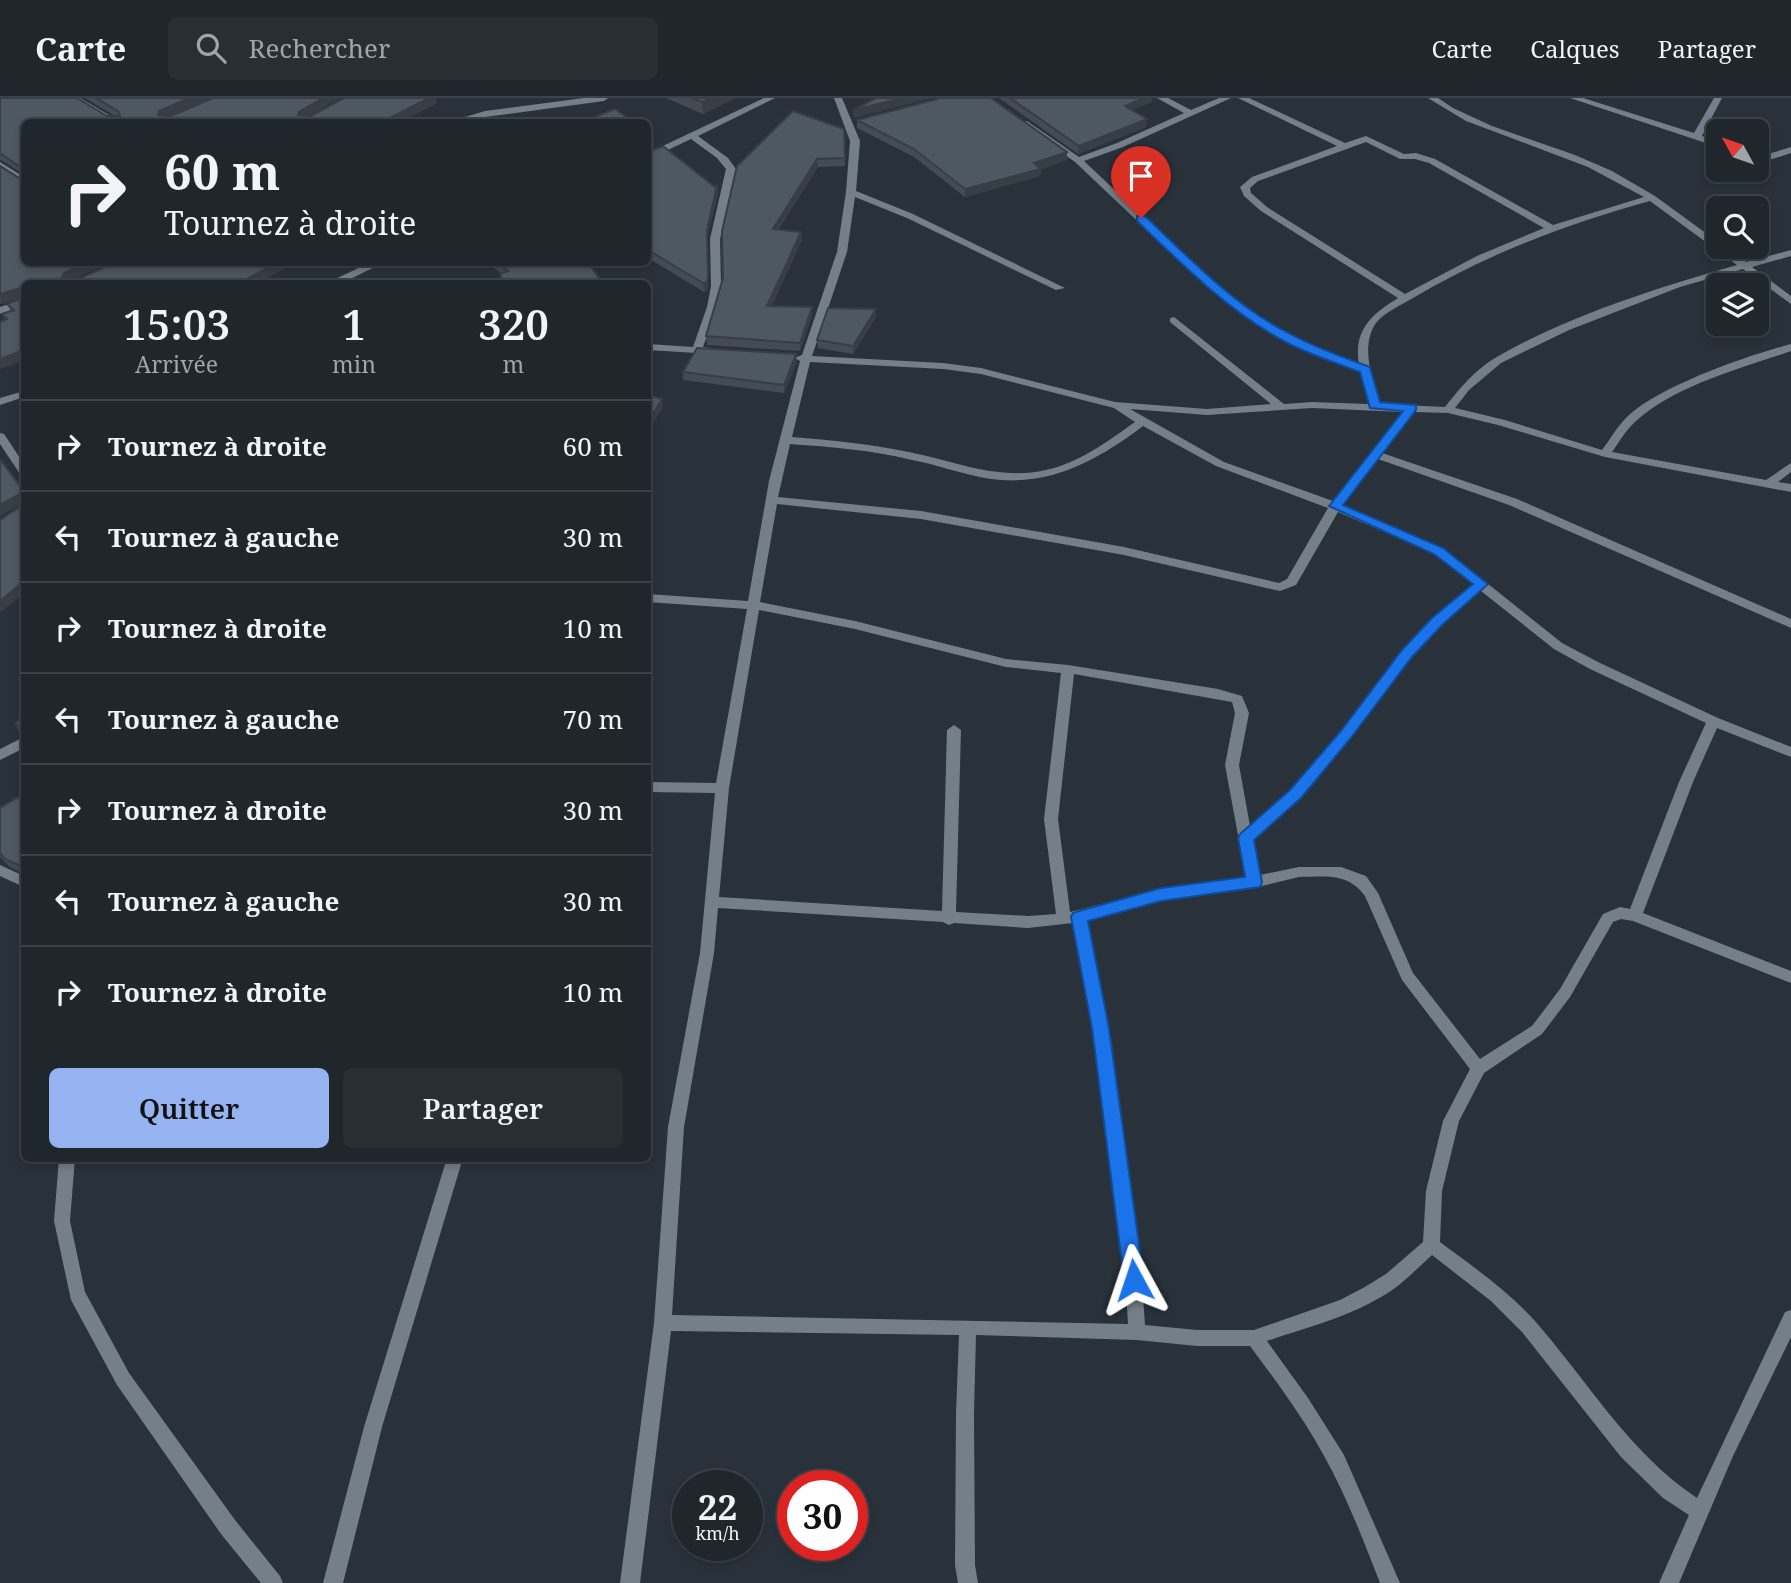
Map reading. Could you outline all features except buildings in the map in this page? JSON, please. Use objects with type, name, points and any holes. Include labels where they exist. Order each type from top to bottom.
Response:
[{"type":"street","points":[[74,98],[112,119]]},
{"type":"street","points":[[465,119],[604,98]]},
{"type":"street","points":[[651,155],[771,98]]},
{"type":"street","points":[[630,1583],[663,1323],[676,1126],[707,953],[722,788],[799,358],[842,252],[851,192],[856,123],[838,98]]},
{"type":"street","points":[[1161,98],[1191,113]]},
{"type":"street","points":[[1078,160],[1120,145],[1227,98]]},
{"type":"street","points":[[1242,98],[1343,146]]},
{"type":"street","points":[[1432,98],[1476,121],[1589,163],[1652,198],[1706,237]]},
{"type":"street","points":[[1574,98],[1604,102],[1706,139]]},
{"type":"street","points":[[1698,136],[1718,98]]},
{"type":"street","points":[[1019,120],[1078,160],[1206,280],[1242,308],[1295,342],[1365,370]]},
{"type":"street","points":[[692,136],[708,150],[726,159],[731,169],[716,239],[716,286],[712,307],[697,350]]},
{"type":"street","points":[[1405,298],[1292,228],[1244,191],[1255,179],[1366,139],[1403,157],[1427,159],[1552,229]]},
{"type":"street","points":[[1769,157],[1791,150]]},
{"type":"street","points":[[0,165],[21,179]]},
{"type":"street","points":[[851,192],[910,216],[1059,288]]},
{"type":"street","points":[[1374,406],[1362,353],[1369,325],[1405,298],[1466,264],[1552,229],[1602,211],[1652,198]]},
{"type":"street","points":[[1448,410],[1465,388],[1497,361],[1565,328],[1639,298],[1791,253]]},
{"type":"street","points":[[1737,259],[1791,301]]},
{"type":"street","points":[[339,280],[371,266]]},
{"type":"street","points":[[0,311],[21,303]]},
{"type":"street","points":[[1174,320],[1281,407]]},
{"type":"street","points":[[651,347],[724,352]]},
{"type":"street","points":[[1605,454],[1632,418],[1647,408],[1719,374],[1791,347]]},
{"type":"street","points":[[799,358],[981,370],[1115,405],[1207,412],[1281,407],[1374,406],[1448,410],[1501,422],[1605,454],[1791,488]]},
{"type":"street","points":[[0,402],[21,395]]},
{"type":"street","points":[[1115,405],[1220,464],[1335,506],[1438,551],[1558,646],[1713,721],[1791,752]]},
{"type":"street","points":[[772,500],[921,515],[1124,551],[1280,587],[1292,582],[1335,506],[1412,408]]},
{"type":"street","points":[[785,439],[844,445],[912,456],[985,473],[1024,477],[1044,474],[1095,454],[1143,421]]},
{"type":"street","points":[[0,436],[21,468]]},
{"type":"street","points":[[1377,455],[1513,502],[1791,624]]},
{"type":"street","points":[[1768,484],[1791,466]]},
{"type":"street","points":[[1246,838],[1295,794],[1345,735],[1407,654],[1437,622],[1482,584]]},
{"type":"street","points":[[651,598],[754,605],[855,625],[1006,663],[1167,684],[1237,699],[1242,713],[1232,765],[1254,882]]},
{"type":"street","points":[[1068,669],[1051,819],[1071,919],[1101,1028],[1113,1135],[1132,1254],[1137,1332]]},
{"type":"street","points":[[1635,916],[1686,782],[1713,721]]},
{"type":"street","points":[[949,919],[954,730]]},
{"type":"street","points":[[0,755],[21,744]]},
{"type":"street","points":[[651,787],[722,788]]},
{"type":"street","points":[[0,870],[21,879]]},
{"type":"street","points":[[712,902],[1028,922],[1071,919],[1161,894],[1254,882],[1299,872],[1341,872],[1361,880],[1371,893],[1407,976],[1478,1068]]},
{"type":"street","points":[[663,1323],[968,1327],[1137,1332],[1197,1338],[1254,1338],[1344,1306],[1369,1294],[1392,1280],[1431,1245],[1434,1191],[1451,1121],[1478,1068],[1544,1022],[1565,993],[1608,918],[1620,913],[1635,916],[1791,977]]},
{"type":"street","points":[[66,1162],[62,1221],[77,1294],[123,1379],[228,1527],[273,1583]]},
{"type":"street","points":[[333,1583],[377,1414],[454,1162]]},
{"type":"street","points":[[1431,1245],[1497,1295],[1528,1326],[1626,1451],[1670,1491],[1701,1513]]},
{"type":"street","points":[[1669,1583],[1727,1450],[1791,1318]]},
{"type":"street","points":[[968,1327],[965,1413],[965,1565],[968,1583]]},
{"type":"street","points":[[1254,1338],[1299,1397],[1329,1447],[1359,1506],[1390,1583]]},
{"type":"route","points":[[1134,1280],[1101,1028],[1079,917],[1161,894],[1254,882],[1246,838],[1295,794],[1345,735],[1379,687],[1407,654],[1437,622],[1482,584],[1459,564],[1438,551],[1335,506],[1412,408],[1374,406],[1365,370],[1274,331],[1206,280],[1141,218]]}]
